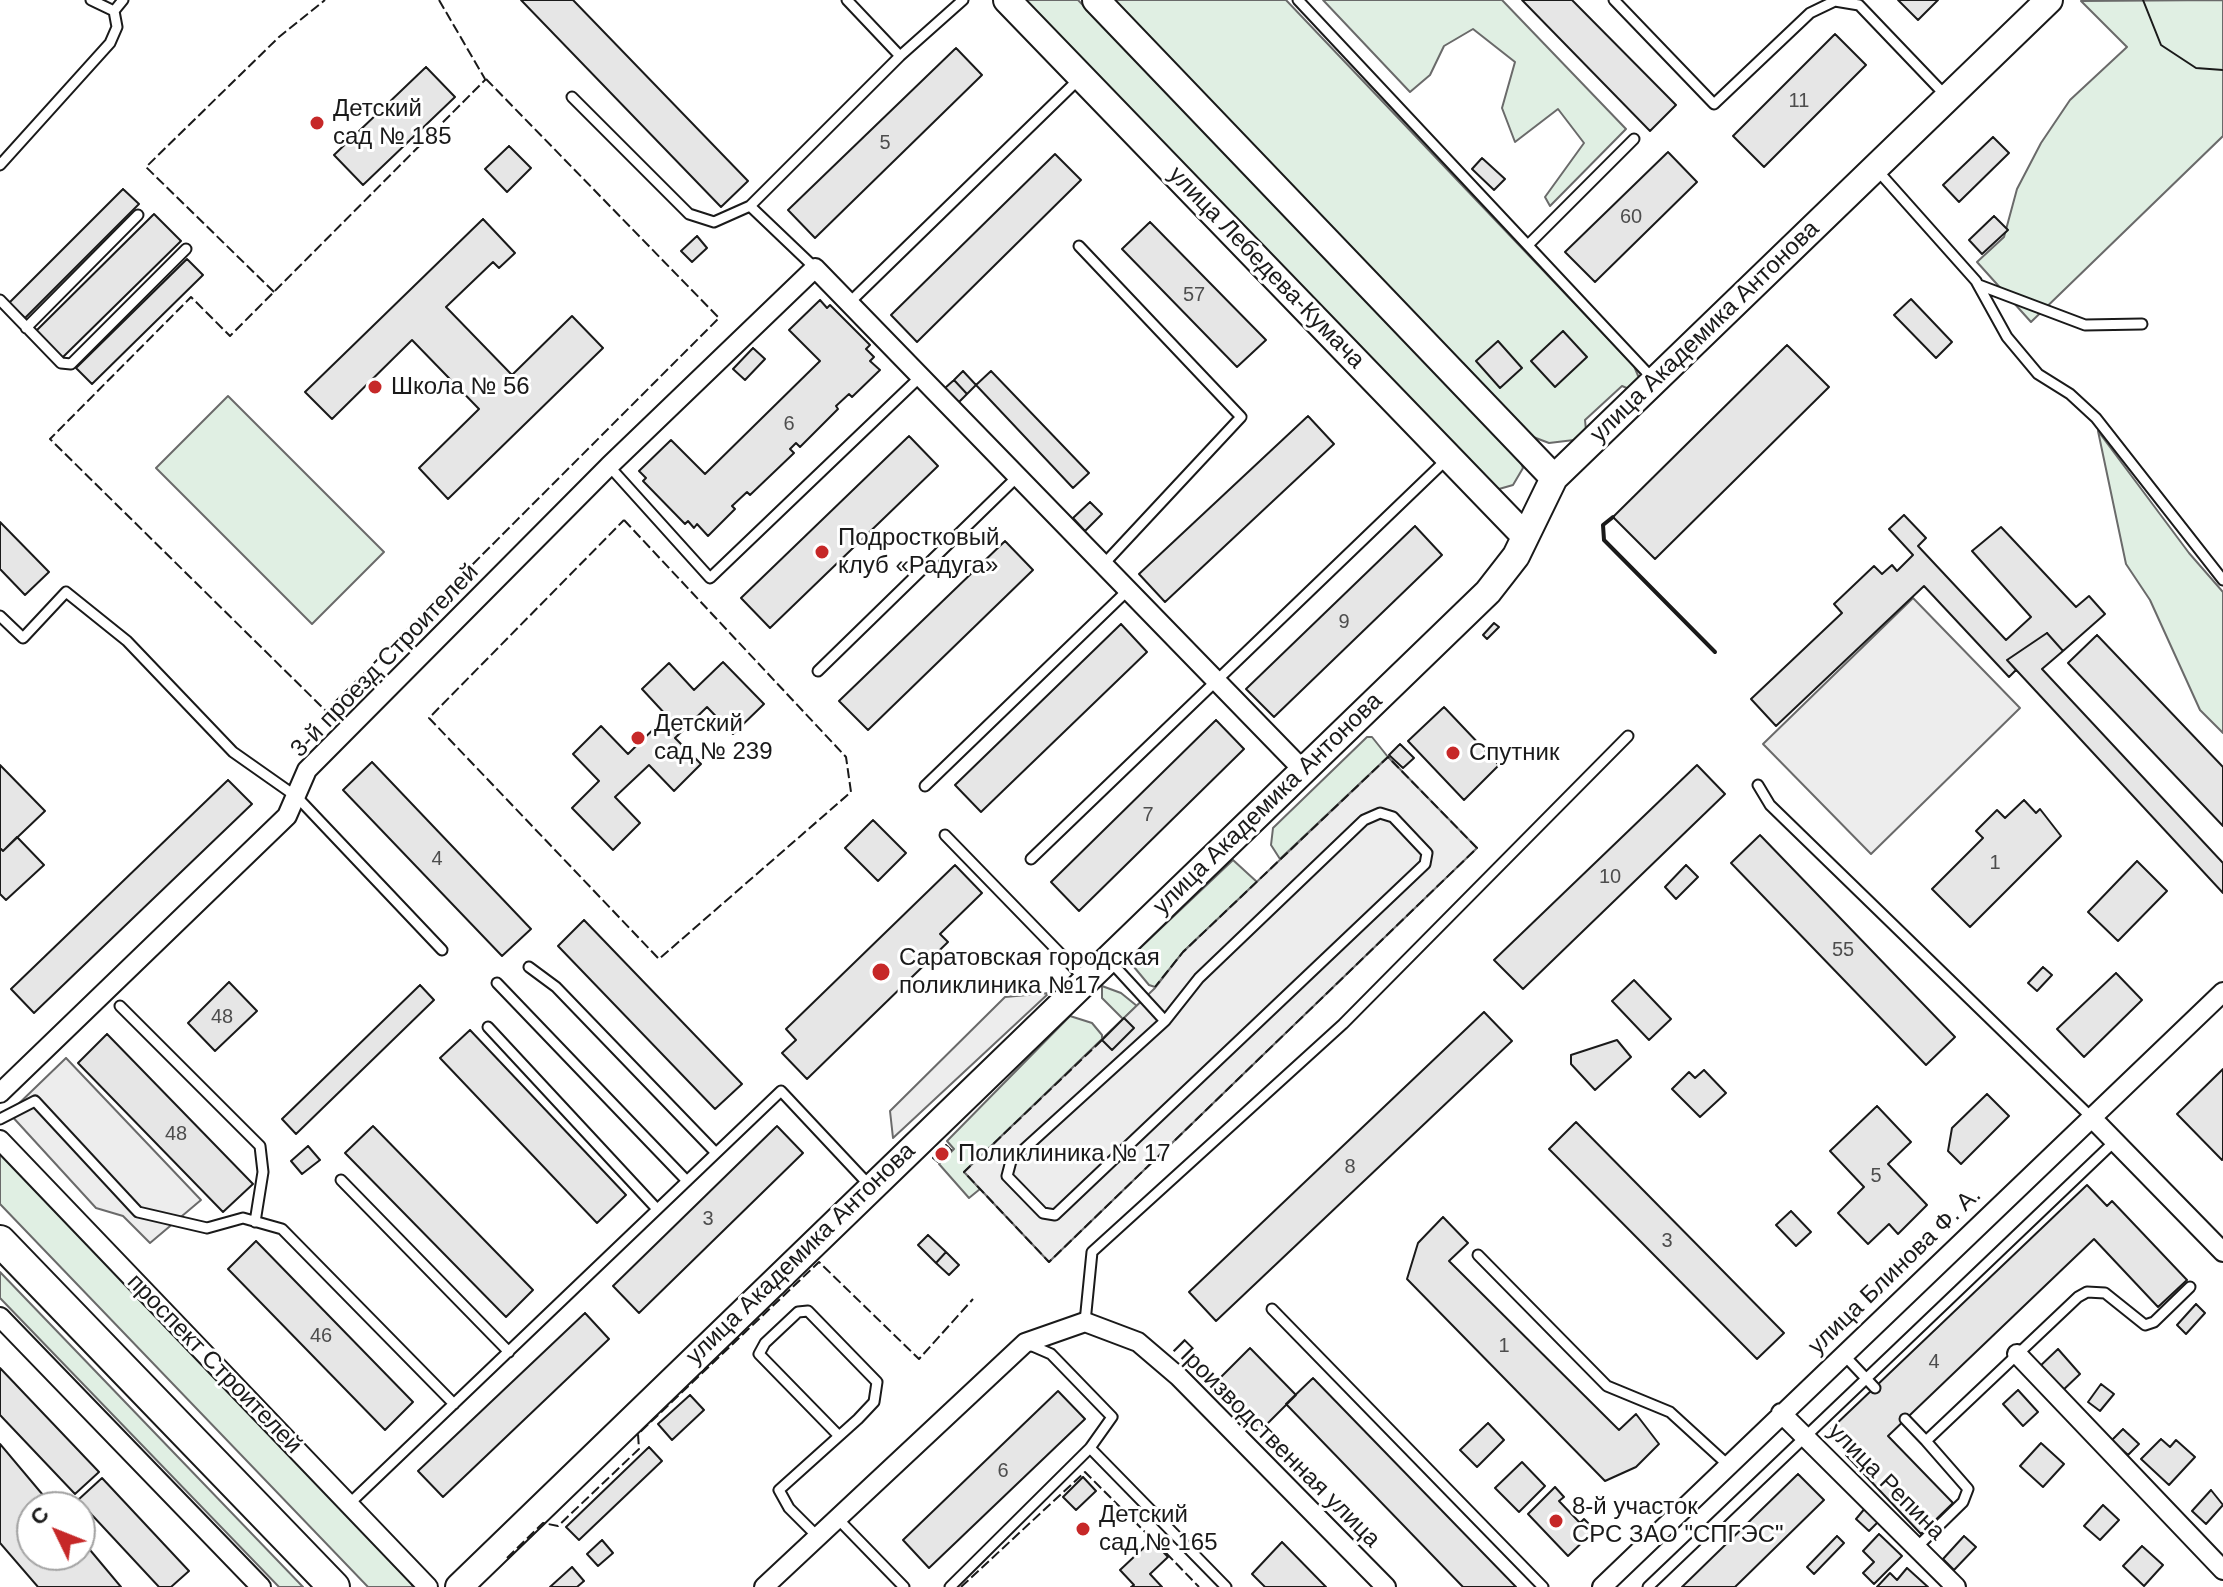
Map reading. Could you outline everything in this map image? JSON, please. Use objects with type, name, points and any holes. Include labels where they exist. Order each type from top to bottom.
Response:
[{"type":"main road","name":"улица Лебедева-Кумача","points":[[1007,0],[1525,536]]},
{"type":"main road","points":[[1096,0],[1554,478]]},
{"type":"main road","name":"улица Академика Антонова","points":[[459,1587],[1488,592],[1516,556],[1554,478],[2049,0]]},
{"type":"main road","points":[[0,1241],[334,1587]]},
{"type":"street","points":[[815,268],[1303,770]]},
{"type":"street","name":"3-й проезд Строителей","points":[[0,1093],[287,816],[307,770],[609,466],[815,268]]},
{"type":"street","name":"улица Блинова Ф. А.","points":[[1602,1587],[2223,992]]},
{"type":"street","points":[[2091,1117],[2223,1252]]},
{"type":"street","name":"проспект Строителей","points":[[0,1140],[428,1587]]},
{"type":"street","points":[[0,1317],[261,1587]]},
{"type":"street","points":[[764,1587],[1025,1343],[1085,1322]]},
{"type":"street","name":"Производственная улица","points":[[1085,1322],[1138,1342],[1179,1377],[1386,1587]]},
{"type":"street","points":[[2017,1354],[2223,1570]]},
{"type":"street","name":"улица Репина","points":[[1781,1413],[1956,1587]]},
{"type":"lane","points":[[91,0],[114,11]]},
{"type":"lane","points":[[0,165],[110,43],[117,27],[114,11],[123,0]]},
{"type":"lane","points":[[847,0],[900,56]]},
{"type":"lane","points":[[572,97],[689,214],[714,222],[750,206],[900,56],[963,0]]},
{"type":"lane","points":[[1298,0],[1656,381]]},
{"type":"lane","points":[[1614,0],[1714,104],[1818,8],[1835,1],[1861,3],[1947,98]]},
{"type":"lane","points":[[1810,0],[1818,8]]},
{"type":"lane","points":[[848,304],[1081,77]]},
{"type":"lane","points":[[1529,244],[1634,139]]},
{"type":"lane","points":[[1876,169],[1941,238],[1979,285],[2015,346],[2038,374],[2070,394],[2096,418],[2223,580]]},
{"type":"lane","points":[[750,206],[815,268]]},
{"type":"lane","points":[[26,328],[138,215]]},
{"type":"lane","points":[[1079,246],[1241,417],[1102,566]]},
{"type":"lane","points":[[0,300],[61,363],[71,364],[186,249]]},
{"type":"lane","points":[[1979,285],[2085,325],[2142,324]]},
{"type":"lane","points":[[609,466],[710,578],[919,378]]},
{"type":"lane","points":[[1031,859],[1449,457]]},
{"type":"lane","points":[[818,671],[1016,478]]},
{"type":"lane","points":[[925,786],[1127,591]]},
{"type":"lane","points":[[0,616],[23,638],[66,592],[127,641],[233,752],[297,797],[442,950]]},
{"type":"lane","points":[[1085,1322],[1092,1252],[1343,1024],[1628,736]]},
{"type":"lane","points":[[1758,785],[1770,805],[2091,1117]]},
{"type":"lane","points":[[1380,813],[1393,817],[1427,853],[1425,864],[1414,875],[1067,1205],[1055,1215],[1043,1213],[1007,1176],[1011,1161],[1165,1021],[1199,978],[1364,820],[1380,813]]},
{"type":"lane","points":[[945,835],[1086,980]]},
{"type":"lane","points":[[1108,959],[1165,1021]]},
{"type":"lane","points":[[529,967],[556,987],[716,1153]]},
{"type":"lane","points":[[497,983],[687,1181]]},
{"type":"lane","points":[[120,1006],[260,1146],[263,1172],[255,1222]]},
{"type":"lane","points":[[488,1027],[657,1209]]},
{"type":"lane","points":[[349,1504],[781,1091],[871,1187]]},
{"type":"lane","points":[[0,1119],[35,1101],[138,1212],[207,1228],[243,1218],[282,1229],[454,1404]]},
{"type":"lane","points":[[1648,1587],[2114,1142]]},
{"type":"lane","points":[[341,1180],[509,1352]]},
{"type":"lane","points":[[1478,1255],[1607,1386],[1670,1412],[1728,1465]]},
{"type":"lane","points":[[1926,1441],[2087,1292],[2105,1293],[2145,1325],[2154,1322],[2190,1287]]},
{"type":"lane","points":[[1272,1309],[1543,1587]]},
{"type":"lane","points":[[817,1536],[789,1508],[779,1490],[839,1436],[874,1402],[877,1382],[808,1311],[798,1312],[765,1343],[759,1354],[839,1436]]},
{"type":"lane","points":[[950,1587],[1090,1448],[1112,1417],[1051,1354],[1025,1343]]},
{"type":"lane","points":[[1843,1354],[1875,1388]]},
{"type":"lane","points":[[1905,1419],[1968,1489],[1963,1502],[1917,1547]]},
{"type":"lane","points":[[1090,1448],[1226,1587]]},
{"type":"lane","points":[[836,1517],[904,1587]]},
{"type":"green space","points":[[1018,0],[1078,0],[1518,455],[1523,468],[1513,485],[1499,489],[1490,484]]},
{"type":"green space","points":[[1110,0],[1286,0],[1634,366],[1639,378],[1629,389],[1622,386],[1585,420],[1586,430],[1574,440],[1549,443],[1528,435],[1463,363],[1453,357]]},
{"type":"green space","points":[[1323,0],[1502,0],[1626,129],[1550,206],[1545,197],[1584,143],[1558,109],[1515,142],[1502,108],[1515,62],[1473,29],[1444,46],[1430,75],[1410,92]]},
{"type":"green space","points":[[2223,0],[2223,136],[2031,322],[1977,262],[2004,237],[2017,189],[2041,143],[2070,100],[2127,47],[2081,1]]},
{"type":"green space","points":[[228,396],[384,552],[312,624],[156,468]]},
{"type":"green space","points":[[2098,431],[2189,553],[2223,592],[2223,733],[2200,710],[2150,600],[2126,564]]},
{"type":"green space","points":[[1367,737],[1372,737],[1388,757],[1280,859],[1271,845],[1273,828]]},
{"type":"green space","points":[[1233,860],[1257,882],[1183,952],[1155,987],[1149,985],[1134,967],[1139,949]]},
{"type":"green space","points":[[1102,986],[1121,993],[1137,1006],[1123,1019],[1102,998]]},
{"type":"green space","points":[[1070,1016],[1092,1023],[1102,1035],[1102,1040],[965,1172],[980,1189],[969,1198],[939,1164],[954,1149],[947,1141]]},
{"type":"green space","points":[[0,1150],[413,1587],[368,1587],[0,1204]]},
{"type":"green space","points":[[0,1272],[303,1587],[279,1587],[0,1298]]},
{"type":"shaded area","points":[[1913,598],[2020,708],[1871,854],[1763,744]]},
{"type":"shaded area","points":[[1388,757],[1477,848],[1049,1262],[964,1172],[1155,988],[1183,952]]},
{"type":"shaded area","points":[[1049,993],[893,1138],[890,1111],[1005,997]]},
{"type":"shaded area","points":[[66,1058],[201,1200],[150,1243],[123,1216],[96,1208],[9,1113]]},
{"type":"building","points":[[521,0],[573,0],[748,181],[721,207]]},
{"type":"building","points":[[1522,0],[1572,0],[1676,105],[1650,131]]},
{"type":"building","points":[[1898,0],[1938,0],[1918,20]]},
{"type":"building","points":[[1835,34],[1866,65],[1764,167],[1733,136]]},
{"type":"building","points":[[956,48],[982,75],[815,238],[788,210]]},
{"type":"building","points":[[426,67],[455,97],[363,185],[334,155]]},
{"type":"building","points":[[1993,137],[2009,153],[1959,202],[1943,185]]},
{"type":"building","points":[[509,146],[531,168],[507,192],[485,169]]},
{"type":"building","points":[[1668,152],[1697,182],[1595,282],[1565,252]]},
{"type":"building","points":[[1055,154],[1081,180],[917,342],[891,315]]},
{"type":"building","points":[[1482,158],[1505,179],[1494,190],[1472,169]]},
{"type":"building","points":[[123,189],[139,204],[25,318],[9,303]]},
{"type":"building","points":[[154,214],[181,241],[62,358],[36,331]]},
{"type":"building","points":[[1994,216],[2008,230],[1982,254],[1969,240]]},
{"type":"building","points":[[483,219],[515,253],[499,268],[493,262],[446,307],[512,375],[572,316],[603,348],[448,499],[419,468],[479,409],[412,340],[332,419],[305,392]]},
{"type":"building","points":[[1150,222],[1266,340],[1237,367],[1122,249]]},
{"type":"building","points":[[697,236],[707,248],[692,262],[681,251]]},
{"type":"building","points":[[187,259],[203,275],[92,384],[76,368]]},
{"type":"building","points":[[1911,299],[1952,342],[1936,358],[1894,315]]},
{"type":"building","points":[[820,300],[827,308],[830,305],[870,345],[866,349],[874,357],[870,361],[880,370],[852,397],[849,394],[836,406],[838,409],[800,447],[796,443],[790,449],[794,453],[750,495],[747,492],[732,506],[735,509],[708,536],[697,524],[694,528],[688,521],[685,524],[643,481],[646,478],[639,471],[671,440],[705,474],[820,361],[789,330]]},
{"type":"building","points":[[1563,331],[1587,357],[1555,387],[1531,361]]},
{"type":"building","points":[[1498,341],[1522,368],[1500,388],[1476,361]]},
{"type":"building","points":[[1787,345],[1829,387],[1655,559],[1613,517]]},
{"type":"building","points":[[753,348],[765,359],[745,380],[733,369]]},
{"type":"building","points":[[963,371],[976,385],[967,394],[954,380]]},
{"type":"building","points":[[991,371],[1089,473],[1073,488],[976,385]]},
{"type":"building","points":[[954,380],[967,394],[958,403],[945,388]]},
{"type":"building","points":[[1308,416],[1334,444],[1165,602],[1139,574]]},
{"type":"building","points":[[909,436],[938,466],[770,628],[741,598]]},
{"type":"building","points":[[1090,502],[1102,514],[1085,531],[1073,518]]},
{"type":"building","points":[[1904,515],[1926,538],[1918,546],[2006,640],[2031,617],[1972,551],[2001,527],[2076,607],[2089,596],[2105,614],[2063,651],[2047,633],[2007,660],[2016,670],[2009,677],[1924,586],[1776,726],[1751,699],[1842,613],[1834,604],[1874,566],[1882,574],[1892,565],[1897,571],[1913,555],[1889,529]]},
{"type":"building","points":[[0,522],[49,572],[25,595],[0,569]]},
{"type":"building","points":[[1415,526],[1442,555],[1274,717],[1246,689]]},
{"type":"building","points":[[1005,541],[1033,570],[868,730],[839,701]]},
{"type":"building","points":[[1494,623],[1499,627],[1487,639],[1483,635]]},
{"type":"building","points":[[1121,624],[1147,652],[981,812],[955,785]]},
{"type":"building","points":[[2047,633],[2063,651],[2042,669],[2223,863],[2223,893],[2007,660]]},
{"type":"building","points":[[2097,635],[2223,767],[2223,826],[2068,663]]},
{"type":"building","points":[[723,662],[764,704],[733,734],[707,707],[675,738],[701,764],[674,791],[649,765],[615,797],[640,823],[613,850],[572,808],[599,781],[573,754],[601,726],[628,754],[667,716],[642,689],[669,663],[694,690]]},
{"type":"building","name":"Спутник","points":[[1444,707],[1499,765],[1464,800],[1408,741]]},
{"type":"building","points":[[1216,720],[1244,749],[1079,911],[1051,882]]},
{"type":"building","points":[[1400,744],[1414,758],[1403,768],[1389,755]]},
{"type":"building","points":[[372,762],[531,929],[502,956],[343,790]]},
{"type":"building","points":[[0,765],[45,811],[3,851],[0,848]]},
{"type":"building","points":[[1697,765],[1725,794],[1523,989],[1494,960]]},
{"type":"building","points":[[228,780],[252,804],[34,1013],[11,989]]},
{"type":"building","points":[[2024,800],[2036,813],[2040,809],[2061,836],[1970,927],[1932,889],[1983,838],[1976,831],[1997,810],[2005,818]]},
{"type":"building","points":[[873,820],[906,853],[878,881],[845,848]]},
{"type":"building","points":[[1760,835],[1955,1037],[1926,1065],[1731,863]]},
{"type":"building","points":[[17,837],[44,865],[6,900],[0,894],[0,848],[3,851]]},
{"type":"building","points":[[2137,861],[2167,891],[2118,941],[2088,912]]},
{"type":"building","points":[[955,865],[982,893],[940,934],[948,942],[807,1079],[782,1053],[796,1040],[786,1029]]},
{"type":"building","points":[[1686,865],[1698,877],[1676,899],[1665,887]]},
{"type":"building","points":[[584,920],[742,1084],[715,1109],[558,946]]},
{"type":"building","points":[[2043,967],[2052,975],[2037,991],[2028,983]]},
{"type":"building","points":[[2116,973],[2142,1000],[2084,1057],[2057,1029]]},
{"type":"building","points":[[1634,980],[1671,1019],[1649,1040],[1612,1001]]},
{"type":"building","points":[[229,982],[257,1011],[215,1051],[188,1023]]},
{"type":"building","points":[[420,985],[434,1000],[296,1134],[282,1119]]},
{"type":"building","points":[[1484,1012],[1512,1041],[1216,1321],[1189,1292]]},
{"type":"building","points":[[1124,1018],[1134,1028],[1112,1050],[1102,1040]]},
{"type":"building","points":[[470,1030],[626,1195],[597,1223],[440,1058]]},
{"type":"building","points":[[107,1034],[253,1184],[223,1212],[78,1063]]},
{"type":"building","points":[[1617,1040],[1631,1057],[1595,1090],[1571,1064],[1571,1055]]},
{"type":"building","points":[[2223,1069],[2223,1158],[2222,1160],[2177,1114]]},
{"type":"building","points":[[1704,1070],[1726,1093],[1700,1117],[1672,1089],[1689,1072],[1695,1078]]},
{"type":"building","points":[[1987,1094],[2009,1116],[1961,1164],[1948,1151],[1952,1128]]},
{"type":"building","points":[[1877,1106],[1911,1142],[1888,1164],[1927,1205],[1898,1234],[1889,1224],[1868,1244],[1838,1213],[1864,1187],[1830,1151]]},
{"type":"building","points":[[1576,1122],[1784,1333],[1757,1359],[1549,1149]]},
{"type":"building","points":[[373,1126],[533,1290],[506,1317],[345,1153]]},
{"type":"building","points":[[777,1126],[803,1153],[639,1313],[613,1286]]},
{"type":"building","name":"Поликлиника № 17","points":[[946,1145],[951,1150],[938,1162],[933,1158]]},
{"type":"building","points":[[308,1146],[320,1160],[302,1174],[291,1161]]},
{"type":"building","points":[[2087,1185],[2107,1206],[2112,1201],[2187,1280],[2158,1307],[2094,1239],[1888,1436],[1953,1503],[1921,1534],[1846,1455],[1851,1450],[1831,1429]]},
{"type":"building","points":[[1791,1211],[1811,1232],[1796,1246],[1776,1225]]},
{"type":"building","points":[[1443,1217],[1468,1243],[1449,1261],[1619,1430],[1636,1414],[1659,1444],[1636,1467],[1605,1481],[1407,1279],[1418,1243]]},
{"type":"building","points":[[928,1235],[946,1252],[936,1263],[918,1245]]},
{"type":"building","points":[[256,1241],[413,1402],[385,1430],[228,1269]]},
{"type":"building","points":[[946,1252],[959,1265],[949,1275],[936,1263]]},
{"type":"building","points":[[2196,1304],[2205,1313],[2186,1334],[2177,1325]]},
{"type":"building","points":[[585,1313],[609,1339],[443,1497],[418,1471]]},
{"type":"building","points":[[1250,1348],[1296,1395],[1262,1429],[1216,1382]]},
{"type":"building","points":[[2058,1349],[2080,1374],[2060,1393],[2037,1369]]},
{"type":"building","points":[[0,1368],[99,1472],[78,1491],[72,1491],[0,1415]]},
{"type":"building","points":[[1313,1378],[1516,1587],[1463,1587],[1286,1404]]},
{"type":"building","points":[[2101,1384],[2114,1394],[2100,1411],[2088,1402]]},
{"type":"building","points":[[2018,1390],[2038,1412],[2023,1426],[2003,1404]]},
{"type":"building","points":[[1058,1391],[1085,1419],[929,1568],[903,1540]]},
{"type":"building","points":[[690,1395],[704,1410],[672,1440],[658,1424]]},
{"type":"building","points":[[1488,1423],[1504,1440],[1477,1467],[1460,1450]]},
{"type":"building","points":[[2123,1429],[2139,1444],[2128,1455],[2112,1440]]},
{"type":"building","points":[[2161,1439],[2170,1447],[2176,1440],[2195,1457],[2169,1485],[2141,1459]]},
{"type":"building","points":[[2041,1443],[2064,1464],[2043,1487],[2020,1466]]},
{"type":"building","points":[[0,1444],[40,1491],[16,1491],[16,1562],[0,1543]]},
{"type":"building","points":[[649,1447],[662,1461],[579,1540],[566,1527]]},
{"type":"building","points":[[1522,1462],[1545,1486],[1519,1512],[1495,1488]]},
{"type":"building","points":[[1798,1474],[1824,1500],[1735,1587],[1682,1587]]},
{"type":"building","points":[[1083,1477],[1096,1491],[1076,1510],[1063,1497]]},
{"type":"building","points":[[102,1478],[189,1571],[171,1587],[159,1587],[96,1519],[96,1491],[88,1491]]},
{"type":"building","name":"8-й участок СРС ЗАО \"СПГЭС\"","points":[[1555,1487],[1564,1497],[1559,1501],[1580,1523],[1584,1519],[1595,1530],[1568,1556],[1528,1514]]},
{"type":"building","points":[[2211,1490],[2223,1505],[2206,1524],[2192,1511]]},
{"type":"building","points":[[2103,1505],[2119,1520],[2100,1540],[2084,1526]]},
{"type":"building","points":[[1866,1507],[1880,1520],[1869,1531],[1856,1519]]},
{"type":"building","points":[[1879,1534],[1902,1556],[1874,1584],[1863,1573],[1874,1562],[1863,1551]]},
{"type":"building","points":[[1837,1536],[1844,1543],[1814,1574],[1807,1567]]},
{"type":"building","points":[[1964,1536],[1976,1547],[1954,1570],[1943,1559]]},
{"type":"building","points":[[602,1540],[613,1553],[598,1566],[587,1554]]},
{"type":"building","points":[[1152,1540],[1168,1557],[1150,1574],[1162,1587],[1131,1587],[1134,1585],[1120,1570]]},
{"type":"building","points":[[1282,1542],[1326,1587],[1265,1587],[1252,1574]]},
{"type":"building","points":[[2142,1546],[2163,1565],[2144,1586],[2123,1566]]},
{"type":"building","points":[[96,1557],[121,1587],[38,1587],[24,1571],[96,1571]]},
{"type":"building","points":[[572,1567],[584,1581],[577,1587],[550,1587]]},
{"type":"building","points":[[1907,1568],[1928,1587],[1877,1587],[1890,1573],[1897,1580]]},
{"type":"tram line","points":[[2143,0],[2161,45],[2196,68],[2223,70]]},
{"type":"fence","points":[[274,292],[146,167],[279,37],[325,0]]},
{"type":"fence","points":[[439,0],[485,79]]},
{"type":"fence","points":[[486,79],[719,318],[326,711],[50,439],[191,297],[230,336],[486,79]]},
{"type":"fence","points":[[624,520],[846,757],[851,792],[659,959],[429,718],[624,520]]},
{"type":"fence","points":[[1102,1040],[964,1172],[1049,1262],[1477,848],[1388,757],[1183,952],[1155,987]]},
{"type":"fence","points":[[507,1558],[543,1523],[558,1526],[639,1449],[638,1434],[819,1262],[919,1359],[973,1299]]},
{"type":"fence","points":[[961,1587],[1085,1472],[1155,1542]]},
{"type":"fence","points":[[1166,1553],[1199,1587]]},
{"type":"wall","points":[[1613,517],[1603,525],[1604,540],[1715,652]]},
{"type":"place","name":"Детский сад № 185","points":[[317,123]]},
{"type":"place","name":"Школа № 56","points":[[375,387]]},
{"type":"place","name":"Подростковый клуб «Радуга»","points":[[822,552]]},
{"type":"place","name":"Детский сад № 239","points":[[638,738]]},
{"type":"place","name":"Спутник","points":[[1453,753]]},
{"type":"place","name":"Саратовская городская поликлиника №17","points":[[881,972]]},
{"type":"place","name":"Поликлиника № 17","points":[[942,1154]]},
{"type":"place","name":"8-й участок СРС ЗАО \"СПГЭС\"","points":[[1556,1521]]},
{"type":"place","name":"Детский сад № 165","points":[[1083,1529]]}]
